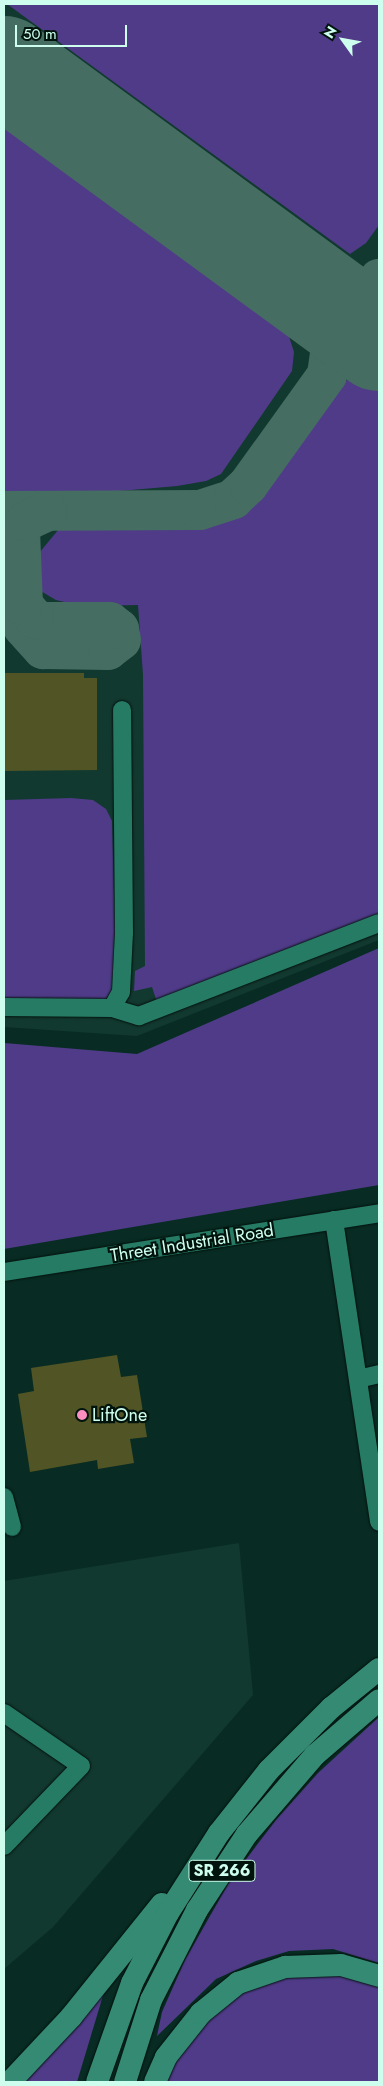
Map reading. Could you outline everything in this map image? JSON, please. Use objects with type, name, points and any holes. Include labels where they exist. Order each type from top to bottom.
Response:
[{"type":"main road","name":"SR 266","points":[[97,2082],[132,1983],[168,1913],[219,1833],[269,1770],[331,1708],[379,1669]]},
{"type":"main road","name":"SR 266","points":[[124,2082],[151,2000],[197,1910],[247,1834],[315,1755],[379,1700]]},
{"type":"main road","points":[[10,2082],[70,2017],[219,1833]]},
{"type":"main road","points":[[155,2082],[166,2057],[201,2014],[238,1982],[285,1967],[341,1965],[379,1976]]},
{"type":"street","points":[[112,1008],[120,992],[124,933],[122,710]]},
{"type":"street","points":[[4,1007],[112,1008],[139,1016],[379,923]]},
{"type":"street","name":"Threet Industrial Road","points":[[4,1272],[379,1213]]},
{"type":"street","points":[[334,1220],[379,1522]]},
{"type":"street","points":[[358,1379],[379,1374]]},
{"type":"street","points":[[4,1497],[12,1527]]},
{"type":"street","points":[[4,1713],[81,1766],[4,1846]]},
{"type":"shaded area","points":[[4,4],[379,4],[379,940],[137,1036],[4,1027]]},
{"type":"shaded area","points":[[7,4],[379,4],[379,225],[366,243],[350,254]]},
{"type":"shaded area","points":[[4,126],[187,260],[200,267],[205,262],[284,321],[294,352],[292,371],[221,474],[206,481],[177,486],[85,494],[4,494]]},
{"type":"shaded area","points":[[379,336],[379,918],[158,1005],[152,987],[134,991],[135,971],[145,966],[143,675],[138,605],[82,606],[56,600],[39,590],[39,553],[59,529],[217,525],[247,511],[262,496]]},
{"type":"shaded area","points":[[71,798],[93,800],[106,809],[112,821],[115,932],[112,990],[106,999],[96,1002],[4,999],[4,800]]},
{"type":"shaded area","points":[[379,948],[379,1185],[4,1249],[4,1043],[137,1054]]},
{"type":"shaded area","points":[[239,1543],[253,1695],[53,1927],[4,1969],[4,1581]]},
{"type":"shaded area","points":[[379,1717],[379,1963],[333,1949],[289,1951],[256,1961],[216,1979],[157,2036],[162,2012],[185,1960],[231,1879],[276,1820],[318,1773]]},
{"type":"shaded area","points":[[339,1971],[379,1986],[379,2082],[162,2082],[204,2019],[267,1977]]},
{"type":"shaded area","points":[[105,1989],[77,2082],[23,2082]]},
{"type":"building","points":[[4,673],[84,673],[84,678],[97,678],[97,770],[4,771]]},
{"type":"building","name":"LiftOne","points":[[117,1355],[121,1377],[137,1375],[147,1437],[130,1439],[134,1463],[98,1469],[97,1460],[30,1472],[18,1394],[34,1391],[31,1368]]},
{"type":"taxiway","points":[[4,511],[200,510],[233,499],[248,485],[327,375],[331,345],[379,279]]},
{"type":"taxiway","points":[[21,598],[23,627],[43,649],[108,650],[121,640],[119,629],[110,622],[43,622],[34,618],[23,605],[20,531],[26,521],[47,511]]},
{"type":"runway","points":[[4,66],[378,340]]},
{"type":"place","name":"LiftOne","points":[[82,1415]]}]
